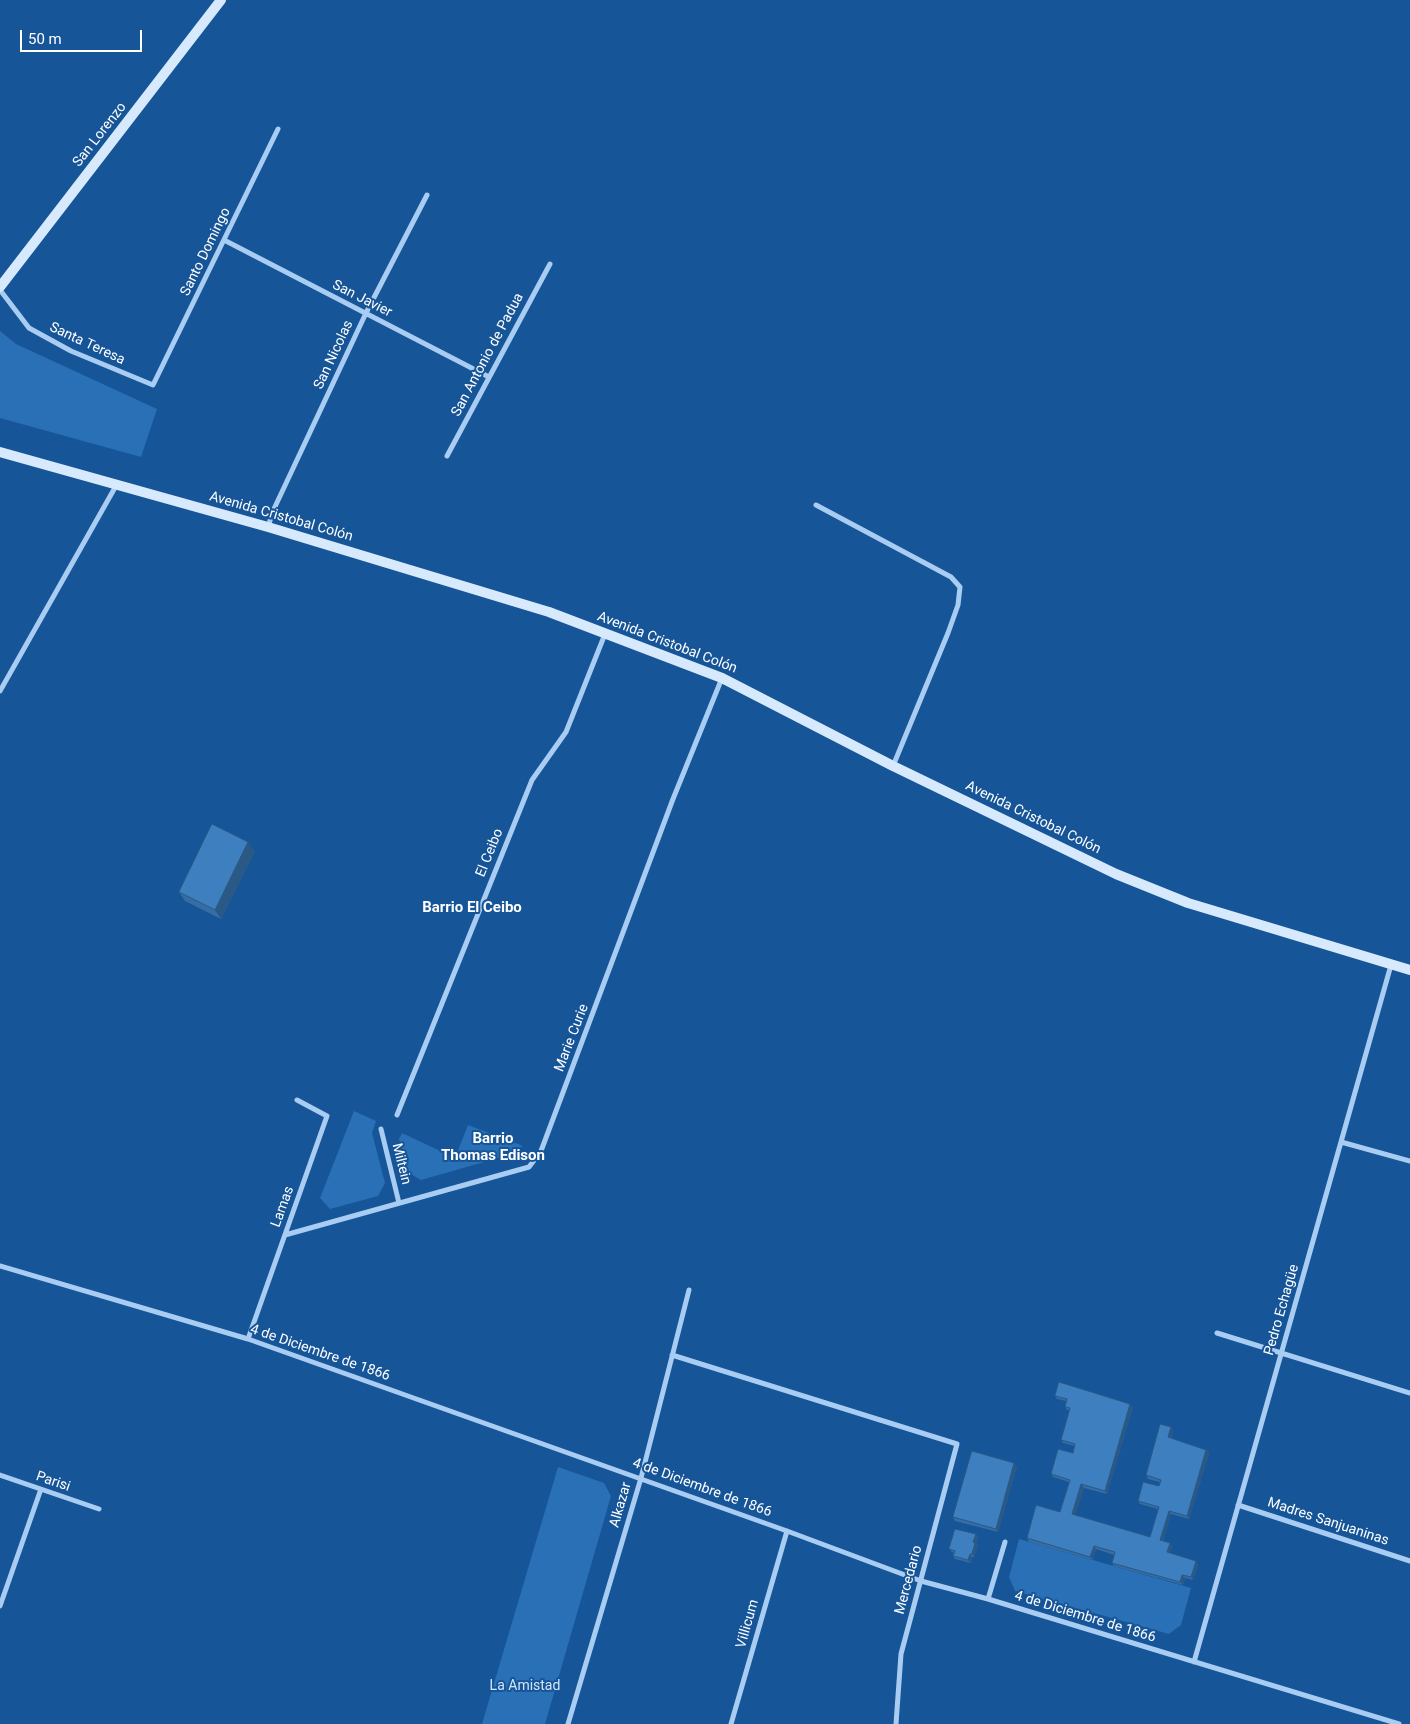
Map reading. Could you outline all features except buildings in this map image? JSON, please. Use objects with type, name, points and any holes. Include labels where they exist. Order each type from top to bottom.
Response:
[{"type":"main road","name":"San Lorenzo","points":[[0,289],[221,0]]},
{"type":"main road","name":"Avenida Cristobal Colón","points":[[0,452],[268,526],[549,612],[722,678],[893,766],[1116,874],[1179,900],[1410,970]]},
{"type":"street","name":"Santo Domingo","points":[[153,385],[278,129]]},
{"type":"street","name":"San Nicolas","points":[[268,526],[272,511],[366,313],[427,195]]},
{"type":"street","name":"San Javier","points":[[224,240],[489,377]]},
{"type":"street","name":"San Antonio de Padua","points":[[447,456],[550,264]]},
{"type":"street","name":"Santa Teresa","points":[[0,289],[29,328],[71,351],[153,385]]},
{"type":"street","points":[[0,691],[117,484]]},
{"type":"street","points":[[816,505],[950,576],[960,587],[958,606],[948,633],[893,766]]},
{"type":"street","name":"El Ceibo","points":[[397,1115],[532,780],[566,732],[605,634]]},
{"type":"street","name":"Marie Curie","points":[[285,1235],[529,1167],[541,1151],[674,799],[722,678]]},
{"type":"street","name":"Pedro Echagüe","points":[[1194,1662],[1392,964]]},
{"type":"street","name":"Lamas","points":[[248,1339],[327,1116],[297,1100]]},
{"type":"street","name":"Miltein","points":[[381,1129],[399,1203]]},
{"type":"street","points":[[1341,1142],[1410,1161]]},
{"type":"street","name":"4 de Diciembre de 1866","points":[[0,1266],[248,1339],[641,1478],[920,1581],[988,1599],[1399,1724]]},
{"type":"street","name":"Alkazar","points":[[568,1724],[641,1478],[689,1290]]},
{"type":"street","points":[[1217,1333],[1410,1393]]},
{"type":"street","name":"Mercedario","points":[[672,1355],[957,1444],[901,1654],[896,1724]]},
{"type":"street","name":"Parisi","points":[[0,1475],[99,1510]]},
{"type":"street","points":[[0,1606],[40,1489]]},
{"type":"street","name":"Madres Sanjuaninas","points":[[1238,1505],[1410,1561]]},
{"type":"street","name":"Villicum","points":[[731,1724],[787,1531]]},
{"type":"street","points":[[988,1599],[1005,1542]]},
{"type":"green space","points":[[0,331],[16,344],[157,409],[141,457],[0,418]]},
{"type":"green space","points":[[354,1111],[376,1121],[372,1133],[385,1183],[378,1196],[330,1209],[320,1198]]},
{"type":"green space","points":[[468,1125],[523,1146],[509,1155],[421,1180],[409,1173],[399,1139],[402,1133],[455,1158]]},
{"type":"green space","name":"La Amistad","points":[[558,1467],[604,1483],[611,1496],[545,1724],[482,1724]]},
{"type":"green space","points":[[1019,1539],[1191,1588],[1181,1625],[1169,1634],[1015,1591],[1009,1577]]},
{"type":"district","name":"Barrio El Ceibo","points":[[472,908]]},
{"type":"district","name":"Barrio Thomas Edison","points":[[493,1148]]}]
